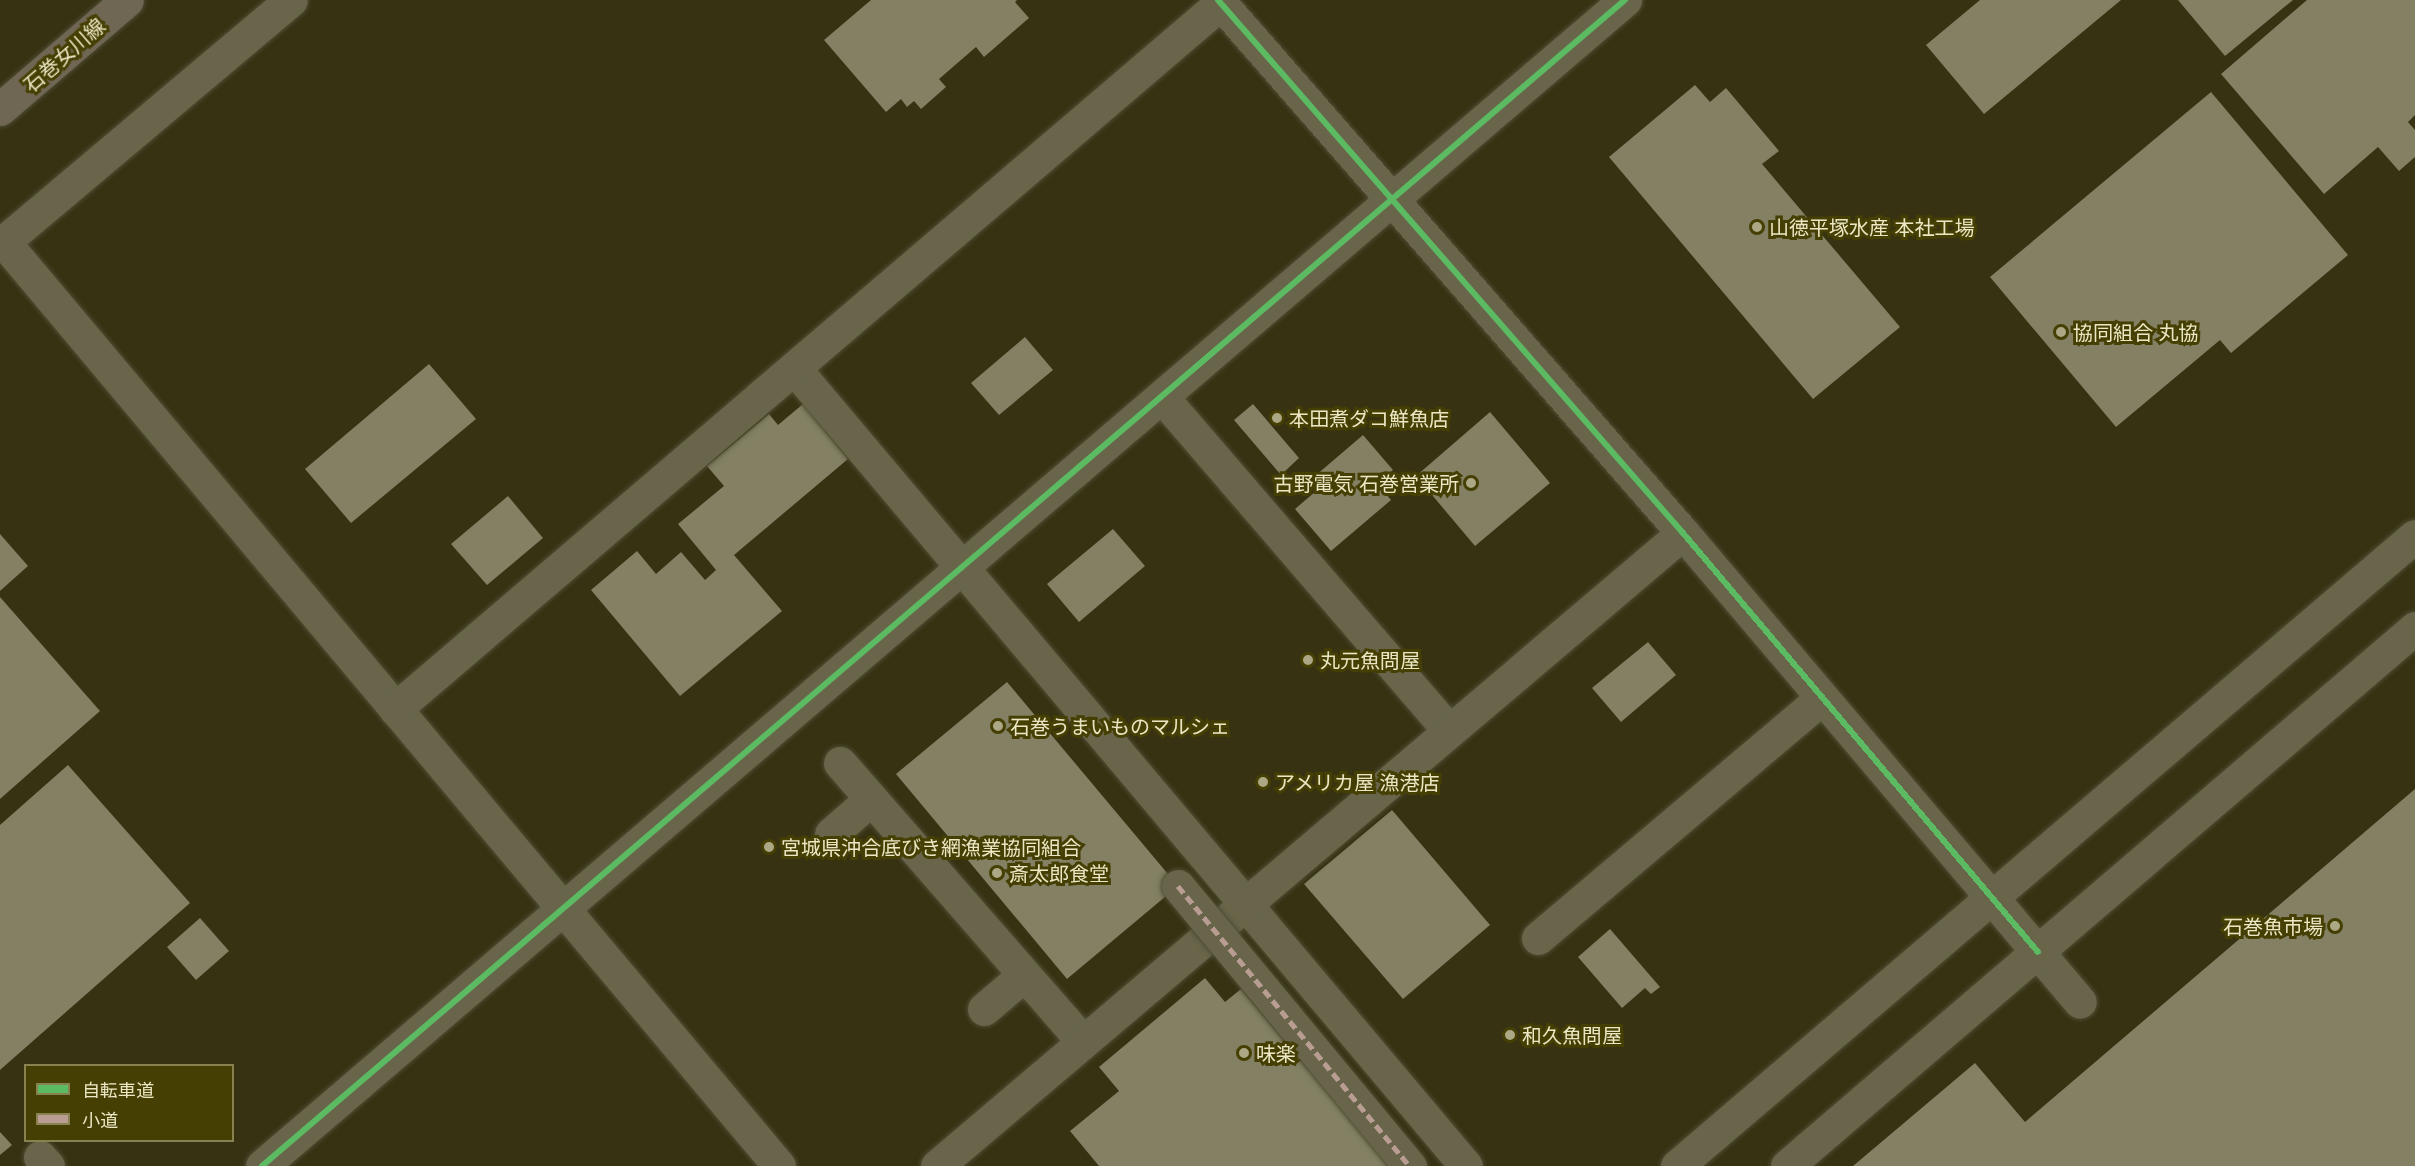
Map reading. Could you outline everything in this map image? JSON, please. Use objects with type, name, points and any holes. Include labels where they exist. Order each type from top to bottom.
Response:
[{"type":"main road","name":"石巻女川線","points":[[0,109],[127,0]]},
{"type":"street","points":[[291,0],[2,244],[779,1166]]},
{"type":"street","points":[[262,1166],[1625,0]]},
{"type":"street","points":[[395,708],[1220,2],[1683,533],[2080,1002]]},
{"type":"street","points":[[794,368],[1466,1166]]},
{"type":"street","points":[[1162,397],[1449,731]]},
{"type":"street","points":[[937,1166],[1683,533]]},
{"type":"street","points":[[1677,1166],[2415,537]]},
{"type":"street","points":[[1787,1166],[2415,628]]},
{"type":"street","points":[[1538,938],[1822,698]]},
{"type":"street","points":[[840,763],[1083,1042]]},
{"type":"street","points":[[831,834],[871,799]]},
{"type":"street","points":[[1178,886],[1410,1166]]},
{"type":"street","points":[[984,1009],[1024,975]]},
{"type":"building","points":[[871,0],[1017,0],[1015,2],[1029,18],[984,57],[976,47],[939,79],[946,87],[921,109],[914,101],[907,107],[901,99],[886,112],[824,40]]},
{"type":"building","points":[[1980,0],[2121,0],[1984,114],[1926,45]]},
{"type":"building","points":[[2178,0],[2293,0],[2225,56]]},
{"type":"building","points":[[2307,0],[2415,0],[2415,115],[2408,122],[2415,130],[2415,157],[2399,171],[2378,147],[2324,194],[2221,74]]},
{"type":"building","points":[[1695,85],[1710,102],[1726,88],[1779,151],[1762,164],[1900,327],[1813,399],[1609,157]]},
{"type":"building","points":[[2211,92],[2348,255],[2231,353],[2220,340],[2116,427],[1990,277]]},
{"type":"building","points":[[1025,337],[1053,370],[999,415],[971,383]]},
{"type":"building","points":[[429,364],[476,419],[351,523],[305,469]]},
{"type":"building","points":[[803,404],[848,459],[734,555],[782,611],[680,696],[591,590],[637,551],[656,574],[681,552],[705,580],[716,570],[678,524],[724,486],[707,466],[769,414],[778,425]]},
{"type":"building","points":[[1253,404],[1299,458],[1281,475],[1234,420]]},
{"type":"building","points":[[1490,412],[1550,483],[1475,546],[1416,476]]},
{"type":"building","points":[[1363,435],[1393,470],[1377,483],[1391,500],[1331,551],[1295,509],[1323,485],[1315,476]]},
{"type":"building","points":[[508,496],[543,538],[487,585],[451,544]]},
{"type":"building","points":[[1113,529],[1145,566],[1079,622],[1047,584]]},
{"type":"building","points":[[0,534],[28,566],[0,591]]},
{"type":"building","points":[[0,597],[100,711],[0,799]]},
{"type":"building","points":[[1648,642],[1676,675],[1621,722],[1592,688]]},
{"type":"building","points":[[1007,682],[1178,886],[1067,979],[896,774]]},
{"type":"building","points":[[68,765],[190,903],[0,1070],[0,825]]},
{"type":"building","name":"石巻魚市場","points":[[2415,789],[2415,1166],[1853,1166],[1975,1063],[2025,1122]]},
{"type":"building","points":[[1392,810],[1490,925],[1403,999],[1304,884]]},
{"type":"building","points":[[200,918],[229,951],[196,980],[167,947]]},
{"type":"building","points":[[1610,929],[1660,987],[1651,994],[1645,988],[1622,1008],[1578,957]]},
{"type":"building","points":[[1205,978],[1225,1002],[1241,989],[1389,1166],[1099,1166],[1070,1131],[1119,1091],[1099,1067]]},
{"type":"building","points":[[0,1132],[12,1145],[0,1155]]},
{"type":"marked path","points":[[1178,886],[1410,1166]]},
{"type":"cycle path","points":[[1218,0],[1683,533],[2038,952]]},
{"type":"cycle path","points":[[262,1166],[1625,0]]},
{"type":"place","name":"山徳平塚水産 本社工場","points":[[1757,227]]},
{"type":"place","name":"協同組合 丸協","points":[[2061,332]]},
{"type":"place","name":"本田煮ダコ鮮魚店","points":[[1277,418]]},
{"type":"place","name":"古野電気 石巻営業所","points":[[1471,483]]},
{"type":"place","name":"丸元魚問屋","points":[[1308,660]]},
{"type":"place","name":"石巻うまいものマルシェ","points":[[998,726]]},
{"type":"place","name":"アメリカ屋 漁港店","points":[[1263,782]]},
{"type":"place","name":"宮城県沖合底びき網漁業協同組合","points":[[769,847]]},
{"type":"place","name":"斎太郎食堂","points":[[997,873]]},
{"type":"place","name":"石巻魚市場","points":[[2335,926]]},
{"type":"place","name":"和久魚問屋","points":[[1510,1035]]},
{"type":"place","name":"味楽","points":[[1244,1053]]}]
